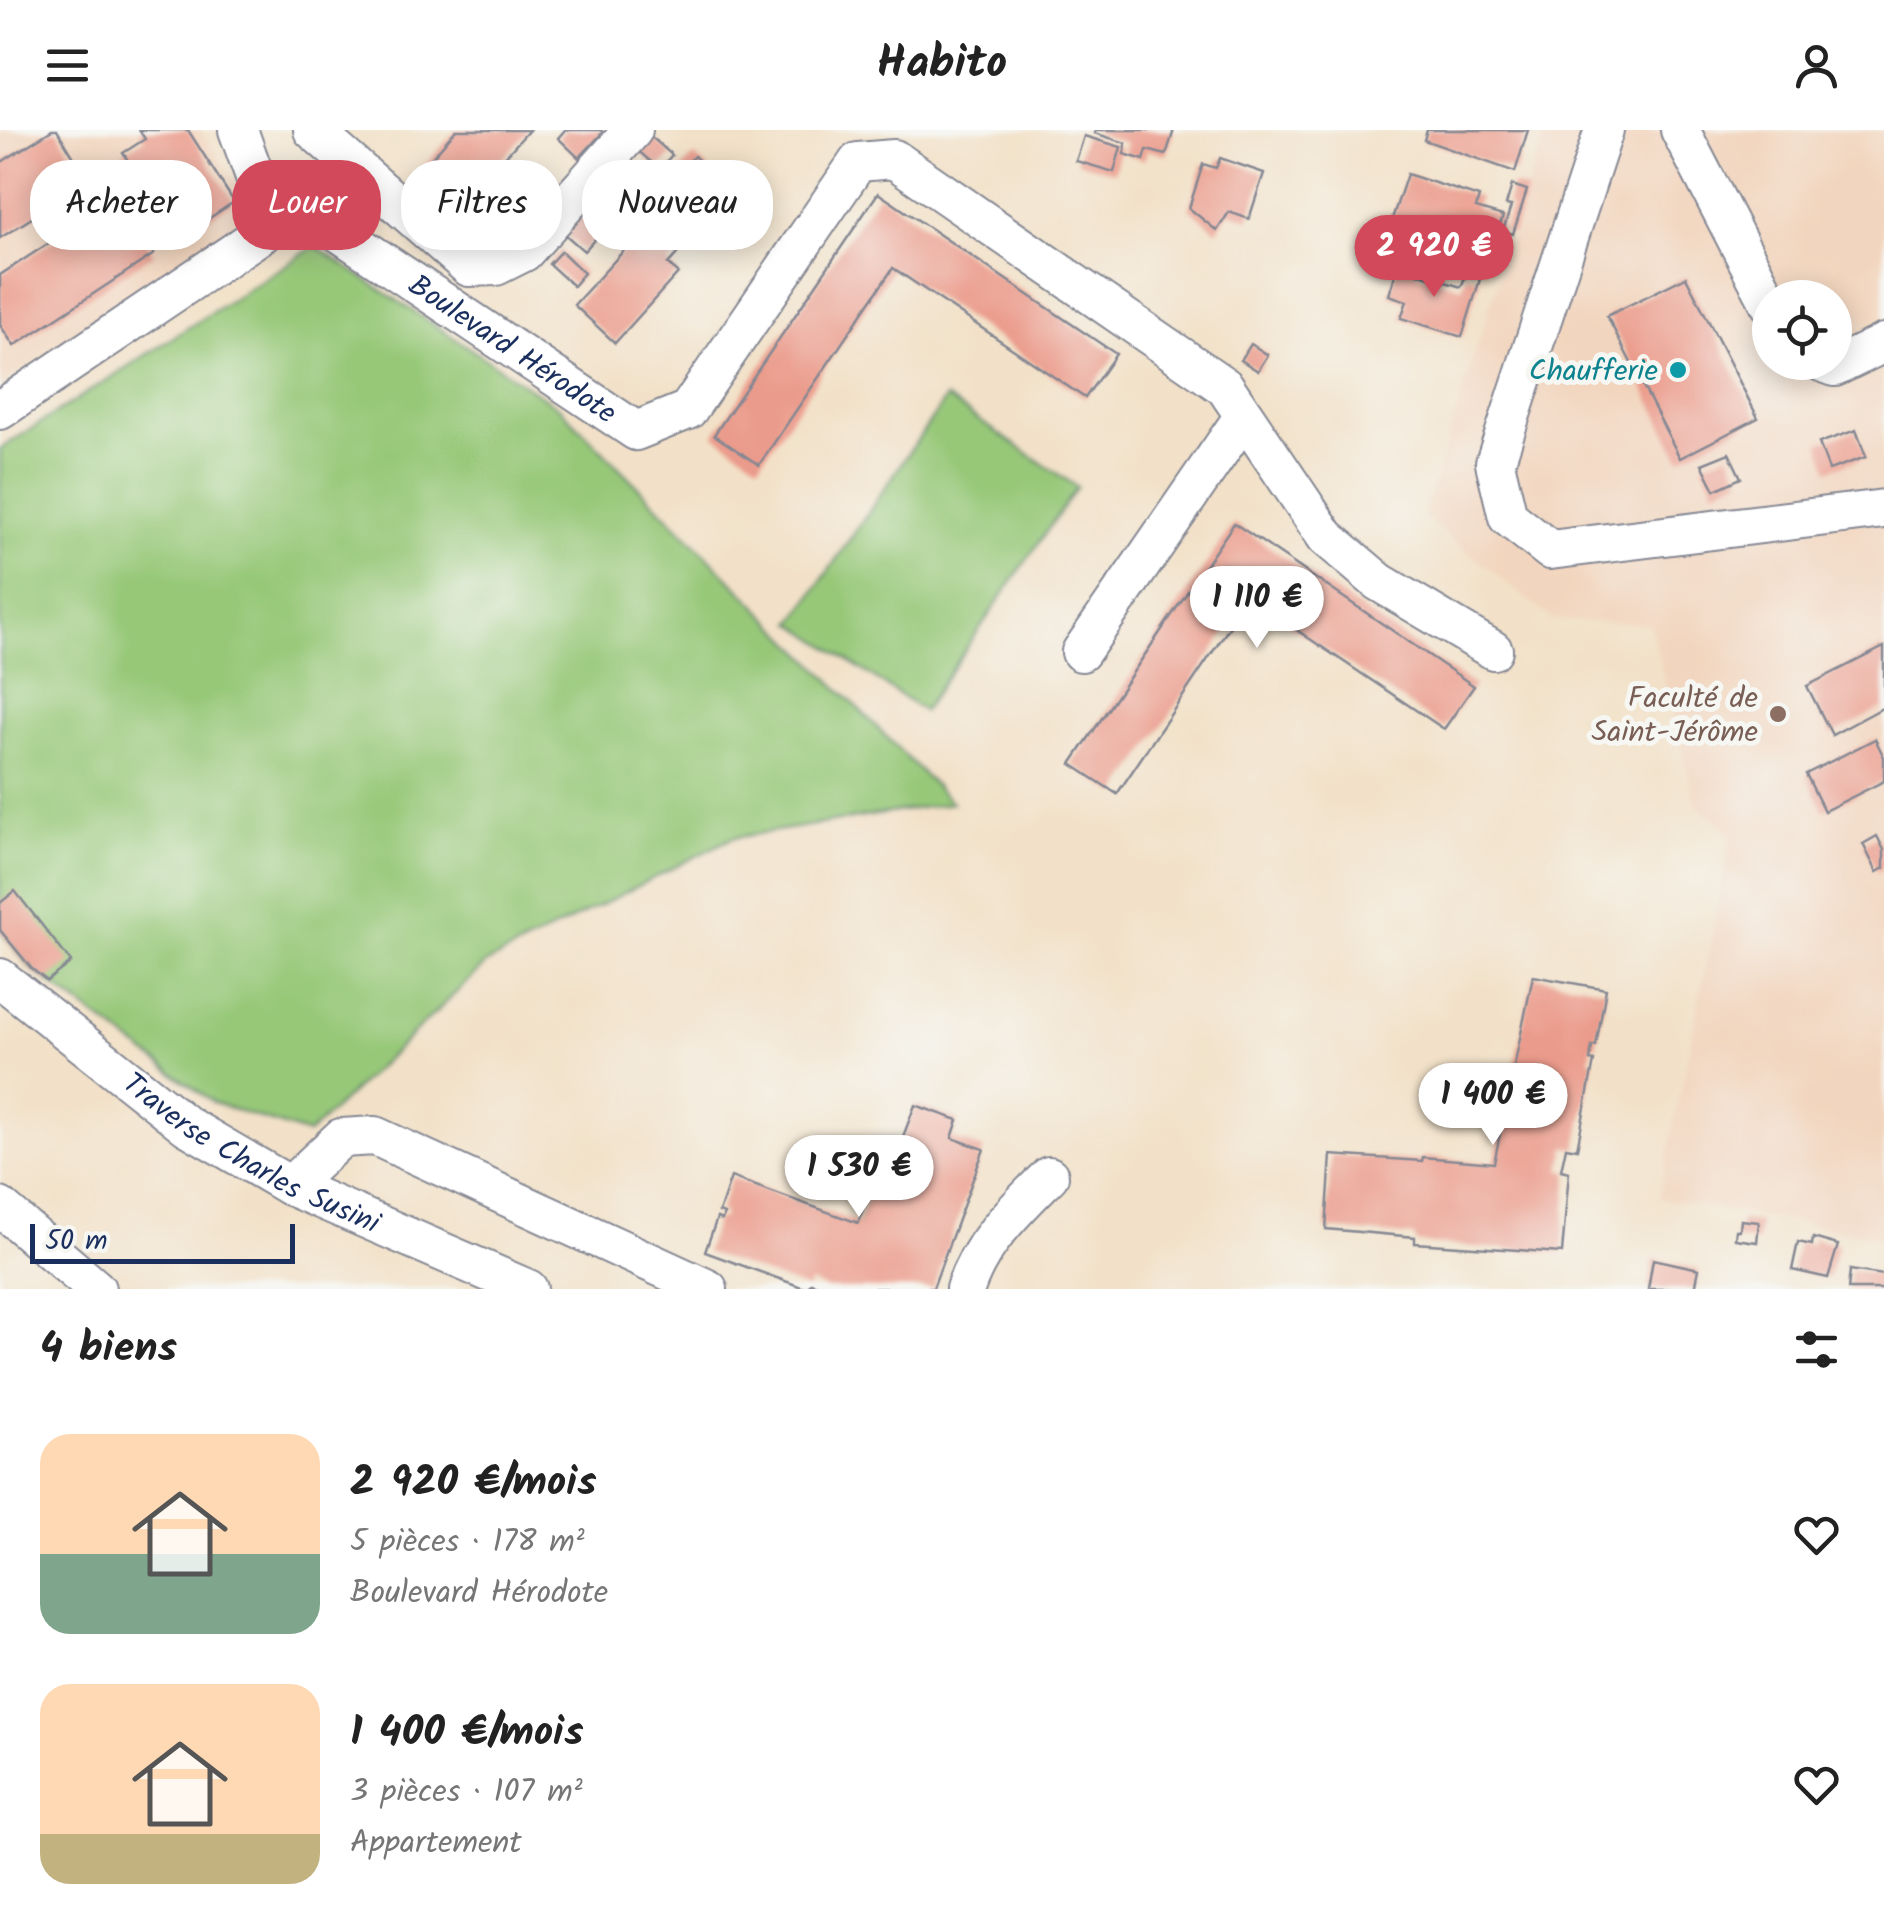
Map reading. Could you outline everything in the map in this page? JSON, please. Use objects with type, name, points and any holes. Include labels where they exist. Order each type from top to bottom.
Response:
[{"type":"street","points":[[238,130],[249,160]]},
{"type":"street","points":[[313,130],[469,267],[496,266],[524,252],[633,130]]},
{"type":"street","points":[[1604,130],[1495,463],[1508,517],[1550,550],[1884,509]]},
{"type":"street","points":[[1680,130],[1758,280]]},
{"type":"street","name":"Boulevard Hérodote","points":[[365,250],[636,431],[688,410],[858,162],[894,159],[1225,387],[1326,537],[1379,582],[1493,650]]},
{"type":"street","name":"Boulevard Hérodote","points":[[0,410],[237,250]]},
{"type":"street","points":[[1852,359],[1884,343]]},
{"type":"street","points":[[1081,652],[1244,416]]},
{"type":"street","name":"Traverse Charles Susini","points":[[0,978],[187,1126],[290,1186],[528,1289]]},
{"type":"street","points":[[290,1186],[341,1138],[375,1136],[708,1289]]},
{"type":"street","points":[[966,1289],[971,1272],[1007,1217],[1049,1176]]},
{"type":"street","points":[[0,1207],[96,1289]]},
{"type":"shaded area","points":[[0,130],[200,130],[232,176],[232,232],[212,245],[212,160],[30,160],[30,250],[205,250],[0,385]]},
{"type":"shaded area","name":"Faculté de Saint-Jérôme","points":[[1546,130],[1884,130],[1884,1238],[1659,1198],[1732,835],[1696,805],[1650,624],[1553,620],[1423,516]]},
{"type":"green space","points":[[309,250],[321,250],[560,408],[952,803],[732,838],[487,963],[308,1134],[214,1103],[31,969],[0,930],[0,449]]},
{"type":"green space","points":[[946,398],[1077,487],[923,711],[793,623]]},
{"type":"building","points":[[52,130],[57,130],[75,160],[30,160],[30,219],[0,238],[0,163]]},
{"type":"building","points":[[139,130],[188,130],[207,160],[128,160],[123,153],[145,139]]},
{"type":"building","points":[[456,130],[529,130],[502,160],[430,160]]},
{"type":"building","points":[[565,130],[603,132],[579,158],[558,138]]},
{"type":"building","points":[[1174,130],[1166,155],[1147,150],[1144,160],[1124,154],[1126,143],[1094,133]]},
{"type":"building","points":[[1427,130],[1528,130],[1515,172],[1424,140]]},
{"type":"building","points":[[648,134],[672,155],[667,160],[649,160],[635,148]]},
{"type":"building","points":[[1084,136],[1121,147],[1114,172],[1076,161]]},
{"type":"building","points":[[1220,158],[1264,173],[1249,219],[1229,212],[1217,231],[1189,208],[1203,164],[1216,168]]},
{"type":"building","points":[[212,168],[232,199],[232,203],[212,216]]},
{"type":"building","points":[[1407,174],[1479,197],[1476,208],[1503,216],[1490,255],[1391,222]]},
{"type":"building","points":[[1512,185],[1527,190],[1513,234],[1503,231],[1511,206],[1506,205]]},
{"type":"building","points":[[878,193],[1116,354],[1085,398],[893,268],[759,465],[714,435]]},
{"type":"building","points":[[582,207],[582,249],[562,232]]},
{"type":"building","points":[[38,250],[151,250],[154,254],[14,346],[0,325],[0,275]]},
{"type":"building","points":[[624,250],[681,250],[668,264],[678,273],[615,343],[574,305]]},
{"type":"building","points":[[561,251],[584,273],[573,286],[549,264]]},
{"type":"building","points":[[1399,262],[1418,267],[1416,273],[1461,287],[1466,275],[1480,279],[1462,337],[1401,318],[1407,301],[1389,295]]},
{"type":"building","name":"Chaufferie","points":[[1686,277],[1758,418],[1680,458],[1607,316]]},
{"type":"building","points":[[1251,344],[1268,355],[1258,371],[1241,360]]},
{"type":"building","points":[[1856,430],[1866,457],[1829,470],[1819,443]]},
{"type":"building","points":[[1729,453],[1741,478],[1715,490],[1702,464]]},
{"type":"building","points":[[1234,523],[1474,686],[1444,729],[1249,598],[1117,794],[1071,764]]},
{"type":"building","points":[[1884,647],[1884,707],[1832,735],[1807,686]]},
{"type":"building","points":[[1875,739],[1884,757],[1884,781],[1824,811],[1806,774]]},
{"type":"building","points":[[1877,836],[1884,850],[1884,868],[1877,872],[1863,844]]},
{"type":"building","points":[[15,891],[71,962],[47,981],[0,930],[0,903]]},
{"type":"building","points":[[1533,976],[1606,989],[1596,1046],[1592,1046],[1590,1060],[1594,1061],[1577,1149],[1566,1147],[1561,1170],[1569,1172],[1562,1253],[1415,1243],[1415,1237],[1326,1229],[1331,1155],[1494,1163]]},
{"type":"building","points":[[915,1105],[958,1120],[952,1138],[984,1149],[933,1288],[828,1289],[811,1283],[807,1289],[705,1252],[717,1218],[722,1220],[724,1214],[719,1212],[731,1177],[858,1223],[878,1167],[890,1171]]},
{"type":"building","points":[[1741,1220],[1759,1222],[1757,1242],[1735,1239]]},
{"type":"building","points":[[1813,1238],[1838,1245],[1828,1278],[1792,1270],[1798,1242],[1812,1245]]},
{"type":"building","points":[[1653,1259],[1699,1269],[1695,1289],[1648,1289]]},
{"type":"building","points":[[1850,1270],[1884,1275],[1884,1289],[1848,1289]]},
{"type":"place","name":"Chaufferie","points":[[1678,370]]},
{"type":"place","name":"Faculté de Saint-Jérôme","points":[[1778,714]]}]
